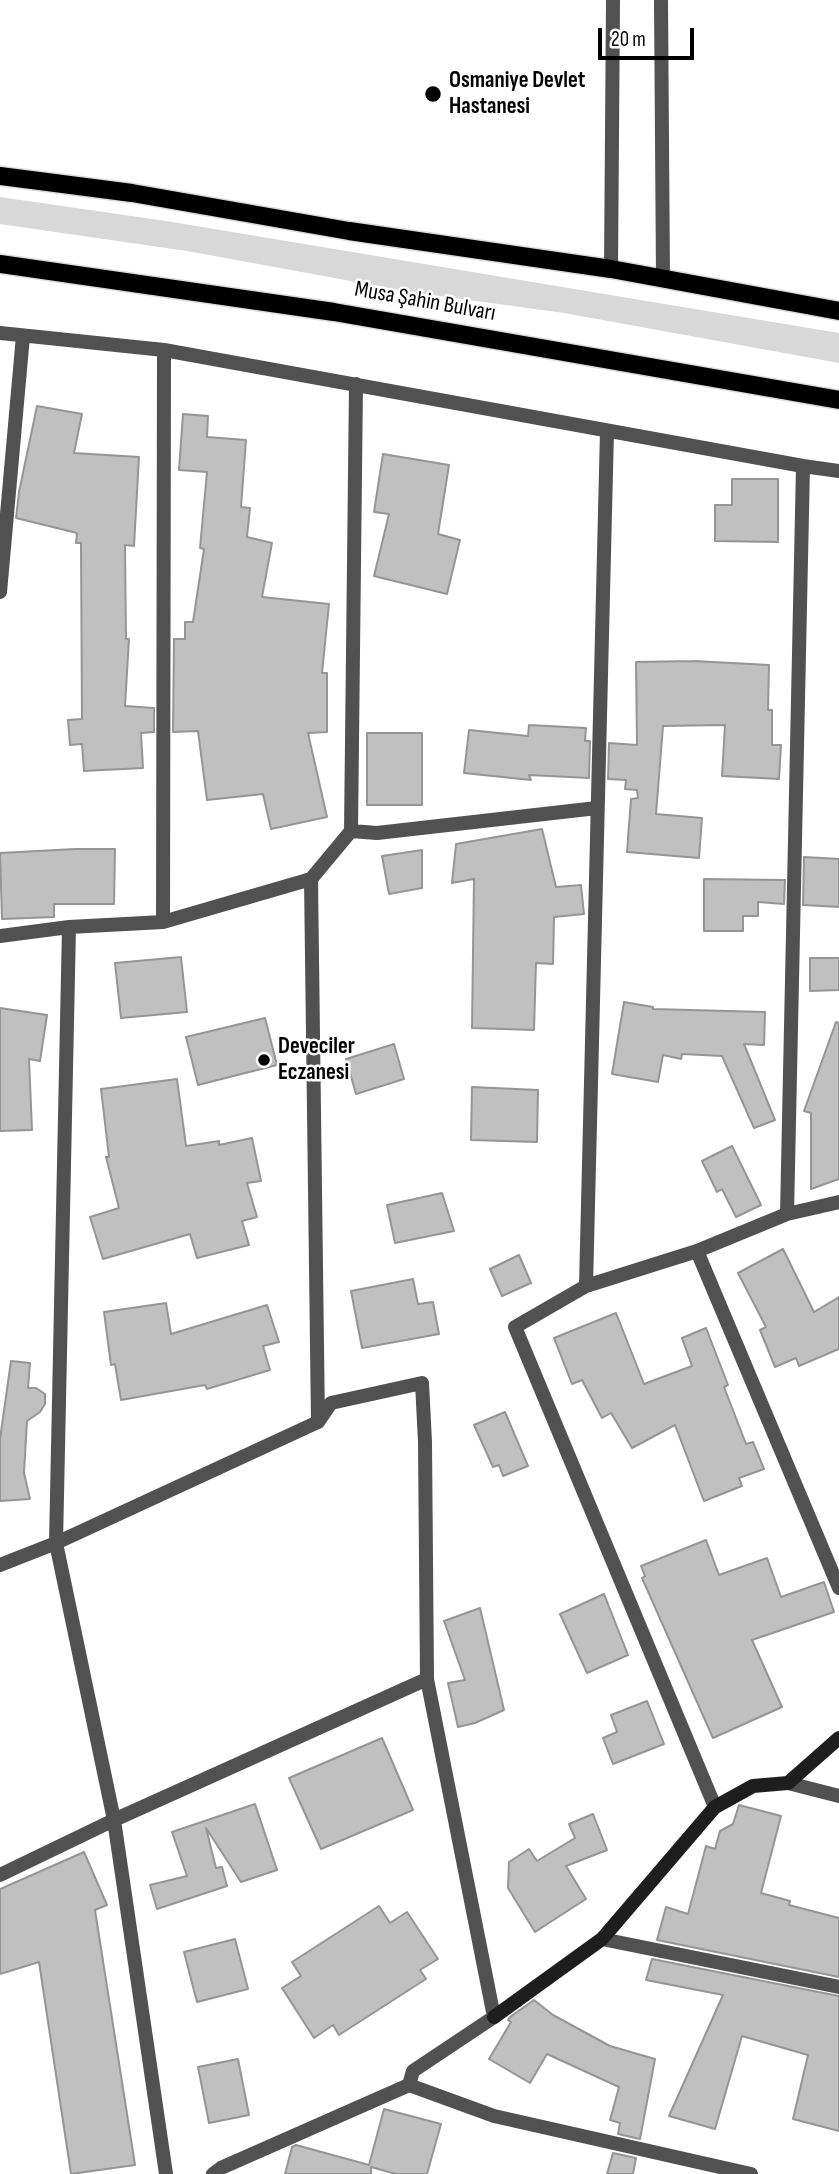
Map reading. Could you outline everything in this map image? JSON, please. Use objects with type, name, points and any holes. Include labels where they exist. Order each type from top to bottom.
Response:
[{"type":"main road","points":[[0,176],[132,193],[349,230],[611,269],[839,311]]},
{"type":"main road","name":"Musa Şahin Bulvarı","points":[[0,264],[334,312],[839,400]]},
{"type":"street","points":[[611,269],[613,0]]},
{"type":"street","points":[[661,0],[663,278]]},
{"type":"street","points":[[0,333],[164,349],[839,471]]},
{"type":"street","points":[[0,592],[23,336]]},
{"type":"street","points":[[163,922],[164,349]]},
{"type":"street","points":[[0,936],[69,927],[163,922],[311,879],[351,831],[356,384]]},
{"type":"street","points":[[586,1286],[607,430]]},
{"type":"street","points":[[787,1213],[803,466]]},
{"type":"street","points":[[351,831],[377,833],[597,808]]},
{"type":"street","points":[[311,879],[318,1422]]},
{"type":"street","points":[[69,927],[55,1543],[114,1820],[166,2174]]},
{"type":"street","points":[[715,1807],[515,1327],[586,1286],[696,1251],[787,1213],[839,1202]]},
{"type":"street","points":[[696,1251],[839,1588]]},
{"type":"street","points":[[0,1564],[55,1543],[318,1422],[331,1403],[422,1383],[427,1679],[494,2017]]},
{"type":"street","points":[[0,1875],[114,1820],[427,1679]]},
{"type":"street","points":[[788,1783],[839,1738]]},
{"type":"street","points":[[410,2085],[413,2071],[494,2017],[602,1939],[715,1807],[752,1786],[788,1783],[839,1796]]},
{"type":"street","points":[[602,1939],[839,1987]]},
{"type":"street","points":[[212,2174],[410,2085],[494,2116],[751,2174]]},
{"type":"shaded area","points":[[0,197],[166,221],[839,333],[839,363],[564,313],[411,292],[187,251],[0,224]]},
{"type":"building","points":[[37,406],[82,414],[74,453],[139,457],[134,546],[125,545],[126,639],[129,639],[125,706],[154,708],[154,732],[141,733],[143,768],[84,771],[82,744],[70,745],[68,720],[82,719],[81,543],[76,543],[77,533],[16,518]]},
{"type":"building","points":[[183,414],[208,416],[207,437],[246,440],[241,507],[250,508],[247,537],[272,543],[262,597],[329,604],[322,673],[327,673],[327,732],[308,733],[327,817],[271,829],[263,794],[207,800],[198,731],[173,732],[174,639],[185,639],[185,622],[193,622],[204,549],[200,548],[207,472],[179,470]]},
{"type":"building","points":[[383,454],[449,465],[438,534],[460,540],[447,594],[374,576],[389,514],[374,512]]},
{"type":"building","points":[[732,479],[778,479],[778,542],[715,541],[715,505],[732,505]]},
{"type":"building","points":[[694,661],[769,665],[768,710],[772,710],[772,745],[781,745],[779,779],[722,776],[725,725],[663,726],[656,814],[702,818],[699,858],[627,852],[631,799],[638,798],[637,790],[625,789],[626,780],[608,779],[609,743],[637,745],[636,662]]},
{"type":"building","points":[[529,725],[586,728],[585,741],[590,741],[589,778],[529,775],[531,780],[464,773],[469,730],[528,736]]},
{"type":"building","points":[[367,733],[422,733],[422,805],[367,805]]},
{"type":"building","points":[[542,829],[556,887],[581,885],[584,914],[554,917],[553,964],[536,963],[534,1030],[472,1028],[474,879],[452,883],[456,844]]},
{"type":"building","points":[[115,849],[114,904],[54,904],[54,917],[2,919],[0,853]]},
{"type":"building","points":[[422,850],[422,888],[389,894],[382,856]]},
{"type":"building","points":[[804,857],[839,859],[839,907],[803,905]]},
{"type":"building","points":[[704,879],[785,880],[784,904],[758,902],[758,916],[743,916],[743,931],[704,931]]},
{"type":"building","points":[[181,957],[187,1012],[121,1018],[115,963]]},
{"type":"building","points":[[810,958],[839,958],[839,990],[810,991]]},
{"type":"building","points":[[624,1002],[653,1009],[765,1012],[764,1045],[744,1044],[775,1120],[754,1128],[722,1056],[682,1054],[681,1059],[663,1055],[658,1082],[612,1074]]},
{"type":"building","points":[[0,1008],[47,1015],[40,1061],[29,1059],[32,1130],[0,1131]]},
{"type":"building","points":[[265,1018],[277,1065],[198,1085],[186,1037]]},
{"type":"building","points":[[836,1022],[839,1023],[839,1179],[811,1189],[811,1113],[804,1111]]},
{"type":"building","points":[[394,1044],[404,1079],[356,1094],[346,1059]]},
{"type":"building","points":[[177,1079],[186,1146],[219,1141],[219,1145],[252,1138],[261,1181],[247,1183],[257,1217],[242,1221],[249,1245],[197,1258],[190,1234],[103,1259],[90,1217],[119,1208],[106,1157],[109,1157],[101,1089]]},
{"type":"building","points":[[472,1087],[538,1090],[537,1142],[471,1140]]},
{"type":"building","points":[[732,1146],[761,1205],[736,1217],[722,1189],[717,1192],[702,1161]]},
{"type":"building","points":[[442,1193],[454,1231],[395,1243],[387,1205]]},
{"type":"building","points":[[783,1249],[814,1312],[839,1297],[839,1349],[799,1366],[796,1358],[775,1367],[760,1330],[766,1327],[738,1273]]},
{"type":"building","points":[[519,1255],[531,1283],[502,1296],[490,1269]]},
{"type":"building","points":[[413,1279],[418,1304],[433,1302],[439,1334],[362,1348],[351,1291]]},
{"type":"building","points":[[166,1303],[171,1334],[267,1305],[279,1342],[263,1346],[270,1370],[207,1389],[205,1385],[121,1400],[115,1364],[111,1365],[104,1312]]},
{"type":"building","points":[[616,1313],[644,1384],[692,1366],[682,1338],[706,1328],[728,1385],[724,1387],[746,1444],[753,1442],[764,1469],[739,1478],[742,1486],[704,1501],[675,1425],[632,1448],[611,1413],[602,1418],[582,1380],[572,1384],[554,1338]]},
{"type":"building","points":[[11,1361],[30,1363],[28,1388],[36,1388],[45,1394],[45,1404],[40,1412],[27,1421],[24,1473],[30,1499],[0,1501],[0,1439]]},
{"type":"building","points":[[505,1412],[528,1466],[503,1476],[499,1465],[493,1467],[474,1425]]},
{"type":"building","points":[[706,1540],[719,1575],[767,1558],[781,1597],[824,1582],[834,1612],[752,1640],[782,1707],[713,1738],[642,1578],[645,1576],[641,1566]]},
{"type":"building","points":[[604,1594],[628,1655],[587,1673],[560,1614]]},
{"type":"building","points":[[480,1608],[504,1710],[475,1723],[458,1727],[448,1683],[465,1680],[444,1621]]},
{"type":"building","points":[[647,1701],[664,1744],[613,1764],[603,1738],[617,1732],[611,1715]]},
{"type":"building","points":[[382,1738],[413,1810],[321,1849],[289,1778]]},
{"type":"building","points":[[255,1804],[277,1870],[241,1882],[206,1828],[216,1868],[222,1867],[227,1886],[157,1909],[150,1885],[187,1876],[172,1832]]},
{"type":"building","points":[[739,1805],[781,1816],[761,1893],[790,1901],[789,1905],[839,1918],[839,1977],[657,1940],[666,1907],[688,1914],[706,1846],[715,1849],[720,1831],[733,1824]]},
{"type":"building","points":[[593,1814],[607,1850],[566,1866],[586,1899],[535,1932],[508,1888],[509,1862],[529,1849],[537,1861],[575,1838],[569,1824]]},
{"type":"building","points":[[84,1852],[107,1905],[95,1910],[135,2165],[71,2174],[39,1962],[0,1974],[0,1889]]},
{"type":"building","points":[[379,1906],[390,1923],[407,1912],[438,1959],[420,1970],[426,1979],[339,2035],[333,2025],[314,2038],[282,1988],[301,1976],[292,1962]]},
{"type":"building","points":[[235,1939],[248,1989],[197,2002],[184,1952]]},
{"type":"building","points":[[652,1959],[839,1996],[839,2131],[793,2119],[808,2055],[742,2036],[715,2129],[669,2116],[723,1995],[646,1980]]},
{"type":"building","points":[[534,2000],[553,2015],[610,2046],[655,2059],[640,2139],[618,2134],[620,2123],[610,2120],[619,2087],[547,2054],[530,2083],[489,2059],[511,2022],[508,2020],[510,2017]]},
{"type":"building","points":[[238,2059],[249,2115],[209,2123],[198,2067]]},
{"type":"building","points":[[384,2109],[441,2124],[427,2174],[396,2174],[371,2167],[371,2174],[285,2174],[292,2147],[296,2145],[369,2165]]},
{"type":"building","points":[[613,2153],[636,2158],[633,2174],[607,2174]]},
{"type":"place","name":"Osmaniye Devlet Hastanesi","points":[[433,94]]},
{"type":"place","name":"Deveciler Eczanesi","points":[[264,1060]]}]
